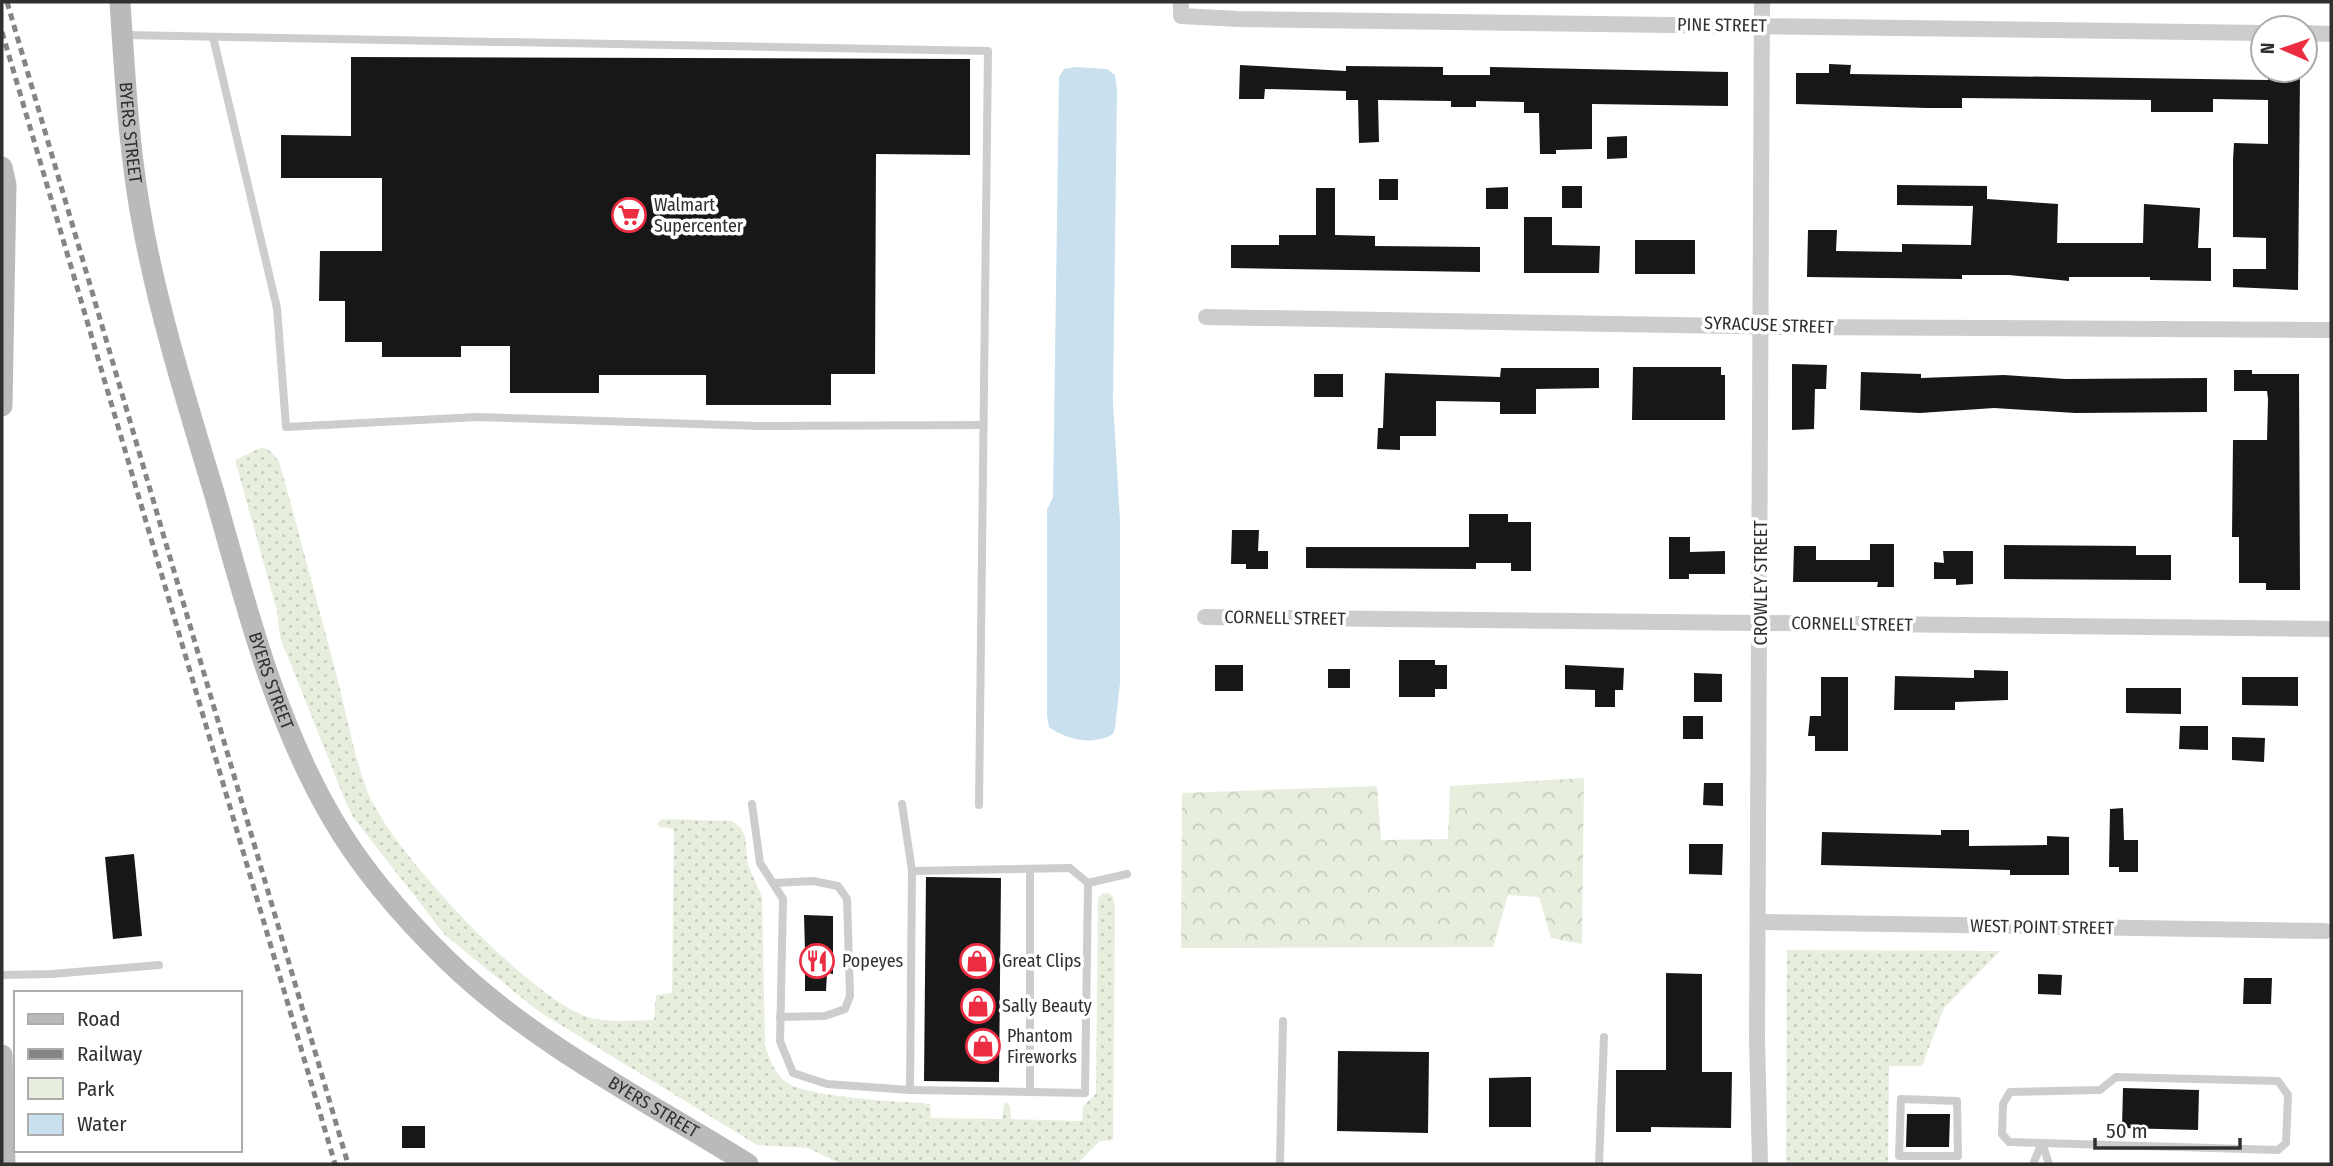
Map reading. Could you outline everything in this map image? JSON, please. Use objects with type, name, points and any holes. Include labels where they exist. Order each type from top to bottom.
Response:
[{"type":"street","name":"BYERS STREET","points":[[120,2],[136,179],[159,298],[273,688],[297,749],[333,820],[376,882],[404,915],[447,960],[488,996],[527,1027],[748,1164]]},
{"type":"street","name":"CROWLEY STREET","points":[[1760,1164],[1762,2]]},
{"type":"street","name":"PINE STREET","points":[[1181,9],[1762,25],[2249,33]]},
{"type":"street","points":[[2,167],[6,185],[2,406]]},
{"type":"street","name":"SYRACUSE STREET","points":[[1206,317],[2331,330]]},
{"type":"street","name":"CORNELL STREET","points":[[1205,617],[2331,629]]},
{"type":"street","name":"WEST POINT STREET","points":[[1759,922],[2325,931]]},
{"type":"street","points":[[2,1055],[5,1164]]},
{"type":"lane","points":[[122,35],[988,51],[979,805]]},
{"type":"lane","points":[[213,37],[277,308],[286,427],[477,417],[759,426],[983,425]]},
{"type":"lane","points":[[752,804],[760,863],[783,899],[780,1041],[793,1073],[827,1084],[910,1090],[1085,1093],[1088,883]]},
{"type":"lane","points":[[902,804],[912,871],[910,1090]]},
{"type":"lane","points":[[912,871],[1070,868],[1088,883]]},
{"type":"lane","points":[[1030,869],[1030,1092]]},
{"type":"lane","points":[[1088,883],[1127,874]]},
{"type":"lane","points":[[773,883],[813,880],[838,886],[847,899],[850,996],[845,1009],[825,1016],[780,1017]]},
{"type":"lane","points":[[2,975],[52,974],[159,965]]},
{"type":"lane","points":[[1280,1164],[1283,1021]]},
{"type":"lane","points":[[1599,1164],[1604,1037]]},
{"type":"lane","points":[[2116,1077],[2278,1081],[2288,1095],[2286,1143],[2278,1150],[2042,1143],[2009,1142],[2002,1133],[2003,1104],[2010,1092],[2100,1090],[2116,1077]]},
{"type":"lane","points":[[1901,1099],[1957,1101],[1958,1156],[1921,1160],[1899,1156],[1901,1099]]},
{"type":"lane","points":[[2033,1164],[2042,1143]]},
{"type":"lane","points":[[2042,1143],[2049,1164]]},
{"type":"green space","points":[[260,448],[268,449],[279,461],[355,752],[369,795],[405,852],[434,886],[467,922],[534,984],[565,1006],[591,1018],[614,1021],[654,1020],[656,995],[672,993],[674,829],[659,827],[657,823],[662,819],[732,821],[741,828],[745,836],[748,865],[762,897],[765,1045],[773,1066],[782,1079],[813,1092],[930,1104],[931,1118],[1002,1119],[1004,1104],[1007,1103],[1010,1106],[1011,1119],[1082,1121],[1083,1106],[1096,1094],[1098,898],[1109,893],[1113,897],[1115,908],[1113,1140],[1100,1141],[1077,1164],[839,1163],[808,1148],[757,1145],[538,1011],[445,935],[353,817],[280,637],[277,611],[235,460]]},
{"type":"green space","points":[[1584,778],[1582,944],[1551,938],[1539,897],[1508,895],[1493,947],[1181,948],[1182,793],[1377,786],[1381,840],[1448,839],[1450,786]]},
{"type":"green space","points":[[1787,950],[2000,951],[1944,1008],[1922,1066],[1889,1066],[1888,1164],[1786,1164]]},
{"type":"water","points":[[1064,69],[1107,69],[1115,75],[1117,91],[1113,402],[1120,521],[1120,683],[1113,734],[1097,740],[1080,740],[1056,732],[1049,727],[1047,716],[1047,510],[1053,497],[1059,77]]},
{"type":"building","name":"Walmart Supercenter","points":[[351,57],[970,59],[970,155],[876,154],[875,374],[831,374],[831,405],[706,405],[706,375],[599,375],[599,393],[510,393],[510,346],[461,346],[461,357],[382,357],[382,342],[345,342],[345,301],[319,301],[320,251],[382,251],[382,178],[281,178],[281,135],[351,136]]},
{"type":"building","points":[[1829,64],[1851,65],[1850,74],[2249,80],[2249,84],[2300,84],[2298,290],[2233,287],[2233,269],[2266,269],[2266,238],[2233,237],[2233,160],[2234,143],[2268,144],[2268,100],[2213,99],[2213,112],[2151,112],[2151,100],[1962,98],[1962,108],[1796,104],[1796,73],[1829,73]]},
{"type":"building","points":[[1240,65],[1346,71],[1346,66],[1443,67],[1443,75],[1490,75],[1490,67],[1728,72],[1728,106],[1592,104],[1592,149],[1556,150],[1556,154],[1540,154],[1539,113],[1524,113],[1524,102],[1476,101],[1476,107],[1451,107],[1451,101],[1378,100],[1379,142],[1359,143],[1358,100],[1346,100],[1346,91],[1265,89],[1264,99],[1239,99]]},
{"type":"building","points":[[1627,136],[1627,158],[1607,159],[1607,137]]},
{"type":"building","points":[[1379,179],[1398,179],[1398,200],[1379,200]]},
{"type":"building","points":[[1897,185],[1987,186],[1987,199],[2058,204],[2057,243],[2143,243],[2144,204],[2200,208],[2198,248],[2211,248],[2211,281],[2150,280],[2150,277],[2069,277],[2069,281],[2009,275],[1962,275],[1962,279],[1807,277],[1808,230],[1837,230],[1836,251],[1902,252],[1902,244],[1971,245],[1973,206],[1897,205]]},
{"type":"building","points":[[1562,186],[1582,186],[1582,208],[1562,208]]},
{"type":"building","points":[[1508,187],[1508,209],[1486,209],[1486,188]]},
{"type":"building","points":[[1316,188],[1335,188],[1335,235],[1375,236],[1375,246],[1480,247],[1480,272],[1231,268],[1231,245],[1279,245],[1279,235],[1316,235]]},
{"type":"building","points":[[1524,217],[1552,217],[1552,245],[1600,246],[1599,273],[1524,273]]},
{"type":"building","points":[[1635,240],[1695,240],[1695,274],[1635,274]]},
{"type":"building","points":[[1792,364],[1827,365],[1826,389],[1815,389],[1814,429],[1792,430]]},
{"type":"building","points":[[1633,367],[1721,367],[1721,375],[1725,375],[1725,420],[1632,420]]},
{"type":"building","points":[[1501,368],[1599,368],[1599,388],[1536,389],[1536,414],[1500,414],[1500,402],[1436,401],[1436,436],[1400,436],[1400,450],[1377,449],[1378,428],[1383,428],[1385,373],[1500,377]]},
{"type":"building","points":[[2234,370],[2252,370],[2252,374],[2299,374],[2300,590],[2266,590],[2266,583],[2239,583],[2239,537],[2232,537],[2233,440],[2267,440],[2268,399],[2267,391],[2234,391]]},
{"type":"building","points":[[1861,372],[1921,374],[1921,378],[2004,375],[2065,379],[2207,378],[2207,412],[2075,413],[1994,408],[1920,413],[1860,410]]},
{"type":"building","points":[[1314,374],[1343,374],[1343,397],[1314,397]]},
{"type":"building","points":[[1469,514],[1508,514],[1508,522],[1531,522],[1531,571],[1511,571],[1511,563],[1476,563],[1476,569],[1306,568],[1306,547],[1469,547]]},
{"type":"building","points":[[1232,530],[1259,530],[1258,551],[1268,551],[1268,569],[1246,569],[1246,564],[1231,564]]},
{"type":"building","points":[[1669,537],[1690,537],[1690,552],[1725,551],[1725,574],[1689,574],[1689,579],[1669,579]]},
{"type":"building","points":[[1870,544],[1894,544],[1894,587],[1877,587],[1878,582],[1793,582],[1794,546],[1816,546],[1816,560],[1870,560]]},
{"type":"building","points":[[2004,545],[2136,546],[2136,555],[2171,555],[2171,580],[2004,579]]},
{"type":"building","points":[[1943,551],[1973,551],[1973,584],[1956,585],[1956,579],[1934,579],[1934,562],[1944,563]]},
{"type":"building","points":[[1399,660],[1435,660],[1435,665],[1447,665],[1447,689],[1435,689],[1435,697],[1399,697]]},
{"type":"building","points":[[1215,665],[1243,665],[1243,691],[1215,691]]},
{"type":"building","points":[[1565,665],[1624,668],[1623,690],[1615,690],[1615,707],[1595,707],[1595,690],[1565,689]]},
{"type":"building","points":[[1328,669],[1350,669],[1350,688],[1328,688]]},
{"type":"building","points":[[1974,670],[2008,671],[2008,700],[1955,702],[1955,710],[1894,710],[1895,676],[1974,678]]},
{"type":"building","points":[[1694,673],[1722,674],[1722,702],[1694,702]]},
{"type":"building","points":[[1821,677],[1848,677],[1848,751],[1815,751],[1815,736],[1808,736],[1810,716],[1821,716]]},
{"type":"building","points":[[2242,677],[2298,677],[2298,706],[2242,705]]},
{"type":"building","points":[[2126,688],[2181,688],[2181,714],[2126,713]]},
{"type":"building","points":[[1683,716],[1703,716],[1703,739],[1683,739]]},
{"type":"building","points":[[2180,726],[2208,726],[2208,750],[2179,749]]},
{"type":"building","points":[[2232,737],[2265,738],[2264,762],[2232,760]]},
{"type":"building","points":[[1704,783],[1723,783],[1723,806],[1703,805]]},
{"type":"building","points":[[2123,808],[2124,840],[2138,840],[2138,872],[2119,872],[2119,867],[2109,867],[2110,809]]},
{"type":"building","points":[[1941,830],[1969,830],[1969,846],[2047,845],[2047,836],[2069,837],[2069,875],[2010,875],[2010,870],[1821,865],[1822,832],[1941,835]]},
{"type":"building","points":[[1689,844],[1723,844],[1722,875],[1689,874]]},
{"type":"building","points":[[134,854],[142,936],[113,939],[105,857]]},
{"type":"building","points":[[926,877],[1001,878],[999,1082],[924,1081]]},
{"type":"building","name":"Popeyes","points":[[804,915],[833,916],[833,974],[827,973],[826,991],[805,991],[805,969],[801,970],[802,952],[805,951]]},
{"type":"building","points":[[1666,973],[1702,974],[1702,1072],[1732,1072],[1731,1128],[1651,1127],[1651,1132],[1616,1132],[1616,1070],[1666,1070]]},
{"type":"building","points":[[2038,974],[2062,975],[2061,995],[2038,994]]},
{"type":"building","points":[[2244,978],[2272,978],[2271,1004],[2243,1004]]},
{"type":"building","points":[[1338,1051],[1429,1052],[1428,1133],[1337,1131]]},
{"type":"building","points":[[1531,1077],[1531,1127],[1489,1127],[1489,1078]]},
{"type":"building","points":[[2123,1088],[2199,1090],[2198,1130],[2122,1128]]},
{"type":"building","points":[[1907,1114],[1950,1114],[1949,1147],[1906,1147]]},
{"type":"building","points":[[402,1126],[425,1126],[425,1148],[402,1148]]},
{"type":"railway","points":[[7,2],[348,1164]]},
{"type":"railway","points":[[2,32],[335,1164]]},
{"type":"place","name":"Walmart Supercenter","points":[[629,215]]},
{"type":"place","name":"Popeyes","points":[[817,961]]},
{"type":"place","name":"Great Clips","points":[[977,961]]},
{"type":"place","name":"Sally Beauty","points":[[978,1006]]},
{"type":"place","name":"Phantom Fireworks","points":[[983,1046]]}]
